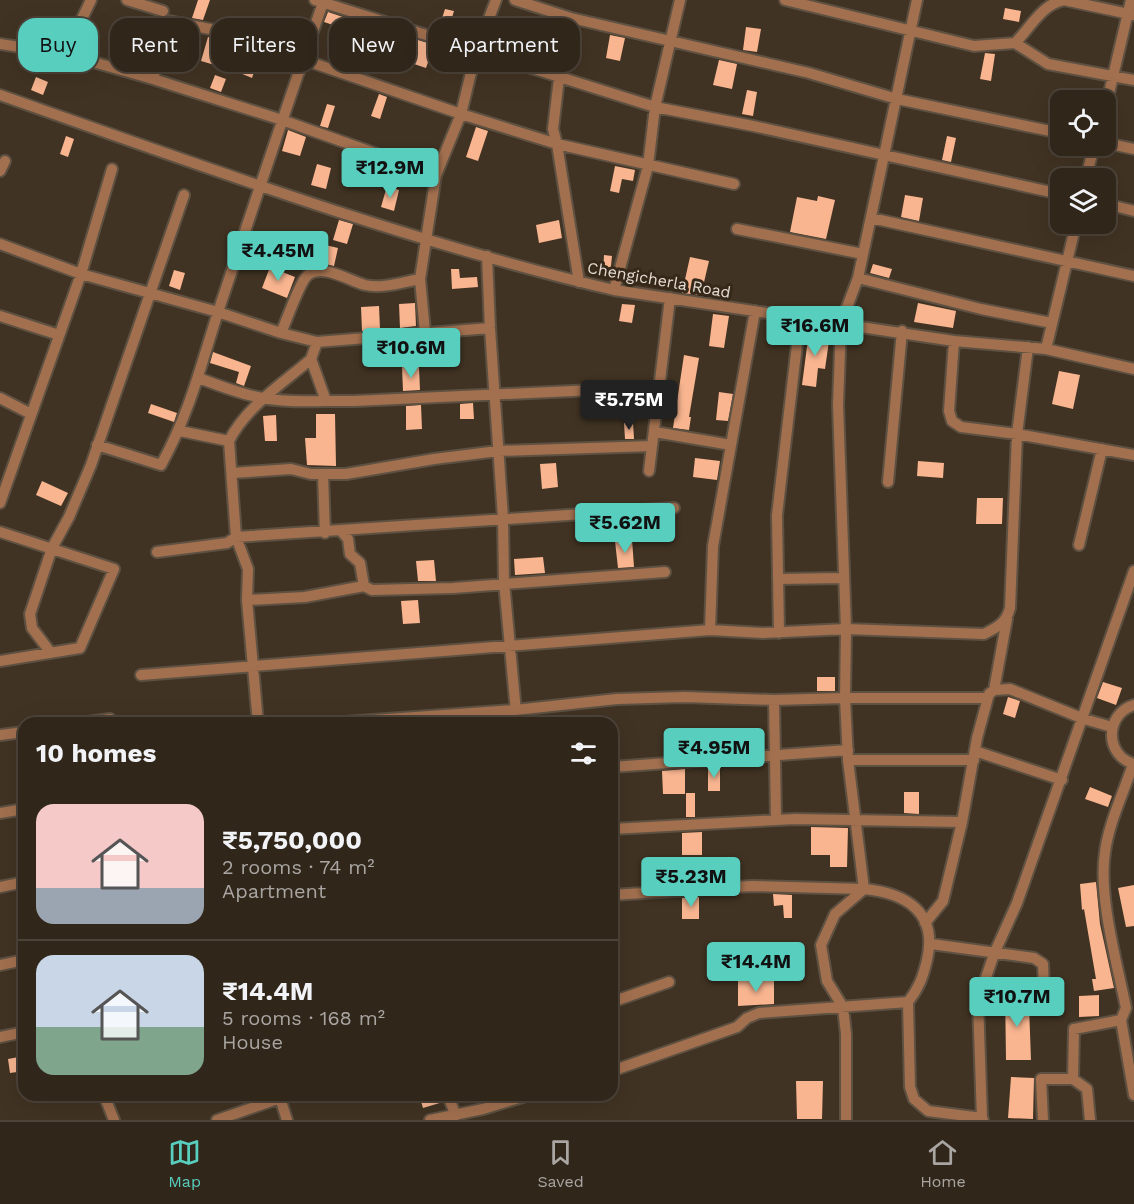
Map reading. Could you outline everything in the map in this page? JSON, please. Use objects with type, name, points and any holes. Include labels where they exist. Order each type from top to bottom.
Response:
[{"type":"street","points":[[82,18],[91,0]]},
{"type":"street","points":[[127,0],[166,16],[211,29]]},
{"type":"street","points":[[153,79],[166,16],[160,0]]},
{"type":"street","points":[[489,18],[496,0]]},
{"type":"street","points":[[515,0],[571,18],[809,73],[897,99],[1050,131]]},
{"type":"street","points":[[614,290],[648,165],[655,107],[680,0]]},
{"type":"street","points":[[785,0],[974,46],[1015,43],[1048,64],[1134,80]]},
{"type":"street","points":[[864,889],[848,755],[845,698],[846,629],[838,405],[841,323],[858,278],[917,0]]},
{"type":"street","points":[[1015,43],[1052,1],[1064,0],[1131,14]]},
{"type":"street","points":[[1110,90],[1131,14],[1131,0]]},
{"type":"street","points":[[316,18],[321,1],[428,36]]},
{"type":"street","points":[[0,44],[18,47]]},
{"type":"street","points":[[98,63],[282,120],[436,175]]},
{"type":"street","points":[[317,65],[557,144],[734,184]]},
{"type":"street","points":[[97,445],[161,465],[180,431],[298,72]]},
{"type":"street","points":[[425,332],[420,279],[436,175],[461,114],[471,72]]},
{"type":"street","points":[[540,72],[655,107],[753,126],[1050,192]]},
{"type":"street","points":[[559,78],[553,129],[579,282]]},
{"type":"street","name":"Chengicherla Road","points":[[0,95],[261,185],[425,238],[579,282],[614,290],[800,319],[841,323],[954,341],[1046,349],[1134,369]]},
{"type":"street","points":[[1116,145],[1134,149]]},
{"type":"street","points":[[0,503],[81,274],[112,169]]},
{"type":"street","points":[[51,653],[30,622],[30,614],[52,548],[75,502],[97,445],[184,195]]},
{"type":"street","points":[[1116,206],[1134,211]]},
{"type":"street","points":[[871,218],[1134,276]]},
{"type":"street","points":[[737,229],[863,254]]},
{"type":"street","points":[[1046,349],[1074,234]]},
{"type":"street","points":[[0,244],[81,274],[317,342],[490,328]]},
{"type":"street","points":[[487,256],[503,518],[504,582],[517,717]]},
{"type":"street","points":[[281,333],[302,280],[309,273],[317,271],[330,273],[376,287],[420,279]]},
{"type":"street","points":[[858,278],[981,309],[1052,323]]},
{"type":"street","points":[[649,471],[670,298]]},
{"type":"street","points":[[710,630],[712,546],[755,311]]},
{"type":"street","points":[[0,316],[59,335]]},
{"type":"street","points":[[779,633],[777,515],[800,319]]},
{"type":"street","points":[[888,482],[902,332]]},
{"type":"street","points":[[954,341],[949,411],[952,421],[961,427],[1017,434],[1134,455]]},
{"type":"street","points":[[257,717],[247,600],[248,569],[236,537],[229,441],[236,428],[263,399],[311,359],[317,342]]},
{"type":"street","points":[[925,923],[943,901],[962,822],[974,756],[991,694],[1010,608],[1017,434],[1028,347]]},
{"type":"street","points":[[311,359],[326,400]]},
{"type":"street","points":[[199,378],[243,395],[292,402],[659,387]]},
{"type":"street","points":[[0,398],[31,414]]},
{"type":"street","points":[[180,431],[229,441]]},
{"type":"street","points":[[655,432],[731,445]]},
{"type":"street","points":[[232,473],[291,468],[311,474],[346,474],[498,451],[652,446]]},
{"type":"street","points":[[1079,545],[1102,449]]},
{"type":"street","points":[[323,474],[325,533]]},
{"type":"street","points":[[157,552],[227,543],[236,537],[342,532],[503,518],[674,508]]},
{"type":"street","points":[[0,532],[114,569],[80,648],[0,661]]},
{"type":"street","points":[[342,532],[348,539],[350,554],[360,563],[364,586]]},
{"type":"street","points":[[247,600],[305,597],[364,586],[372,590],[404,590],[665,572]]},
{"type":"street","points":[[618,895],[752,886],[864,889],[883,891],[906,900],[917,909],[931,935],[921,985],[908,1002],[909,1072],[914,1099],[928,1111],[982,1119],[978,1001],[1062,780],[1134,572]]},
{"type":"street","points":[[779,579],[843,578]]},
{"type":"street","points":[[141,675],[710,630],[779,633],[846,629],[984,633],[998,627],[1007,619]]},
{"type":"street","points":[[416,717],[516,710],[617,699],[685,697],[774,700],[991,694],[1010,689],[1084,719],[1112,727]]},
{"type":"street","points":[[774,700],[776,820]]},
{"type":"street","points":[[1073,1079],[1074,1029],[1121,1020],[1130,1007],[1106,908],[1105,853],[1133,764],[1116,752],[1112,744],[1112,727],[1121,711],[1134,705]]},
{"type":"street","points":[[0,735],[18,733]]},
{"type":"street","points":[[618,767],[774,756],[974,756],[1062,780]]},
{"type":"street","points":[[0,813],[18,810]]},
{"type":"street","points":[[618,829],[776,820],[855,819],[962,822]]},
{"type":"street","points":[[0,887],[18,883]]},
{"type":"street","points":[[846,1120],[846,1034],[843,1006],[827,981],[821,945],[835,914],[864,889]]},
{"type":"street","points":[[931,944],[1034,958],[1043,964],[1044,989]]},
{"type":"street","points":[[0,965],[18,961]]},
{"type":"street","points":[[618,1000],[669,982]]},
{"type":"street","points":[[618,1069],[737,1027],[747,1018],[759,1014],[908,1002]]},
{"type":"street","points":[[1121,1020],[1134,1095]]},
{"type":"street","points":[[0,1037],[18,1033]]},
{"type":"street","points":[[1043,1120],[1041,1079],[1073,1079],[1087,1089],[1090,1120]]},
{"type":"street","points":[[106,1101],[114,1120]]},
{"type":"street","points":[[217,1120],[268,1101]]},
{"type":"street","points":[[283,1101],[287,1120]]},
{"type":"street","points":[[450,1101],[454,1117]]},
{"type":"street","points":[[430,1120],[454,1117],[509,1101]]},
{"type":"building","points":[[198,0],[210,0],[203,20],[192,18]]},
{"type":"building","points":[[1005,8],[1021,11],[1019,22],[1003,19]]},
{"type":"building","points":[[445,9],[454,11],[452,18],[442,18]]},
{"type":"building","points":[[328,12],[346,18],[329,18],[329,24],[324,22]]},
{"type":"building","points":[[746,27],[761,29],[757,52],[743,50]]},
{"type":"building","points":[[610,35],[625,38],[620,61],[606,58]]},
{"type":"building","points":[[208,37],[211,38],[211,64],[201,61]]},
{"type":"building","points":[[416,39],[428,43],[426,68],[416,65]]},
{"type":"building","points":[[985,53],[995,54],[991,81],[980,79]]},
{"type":"building","points":[[719,60],[737,64],[732,89],[713,85]]},
{"type":"building","points":[[237,72],[254,72],[252,78]]},
{"type":"building","points":[[215,75],[226,79],[221,92],[210,88]]},
{"type":"building","points":[[36,77],[48,82],[43,95],[31,90]]},
{"type":"building","points":[[747,90],[757,92],[753,116],[742,114]]},
{"type":"building","points":[[379,94],[387,97],[380,119],[371,116]]},
{"type":"building","points":[[327,104],[335,106],[328,128],[320,126]]},
{"type":"building","points":[[476,127],[488,131],[478,161],[466,157]]},
{"type":"building","points":[[288,130],[306,137],[300,156],[282,151]]},
{"type":"building","points":[[66,136],[74,139],[68,157],[60,154]]},
{"type":"building","points":[[947,136],[956,138],[951,162],[942,160]]},
{"type":"building","points":[[317,164],[331,168],[326,189],[311,185]]},
{"type":"building","points":[[615,166],[635,170],[633,181],[622,179],[619,193],[610,191]]},
{"type":"building","points":[[387,186],[399,190],[394,211],[381,207]]},
{"type":"building","points":[[905,195],[923,198],[919,221],[901,217]]},
{"type":"building","points":[[818,196],[835,200],[826,239],[790,232],[797,197],[817,201]]},
{"type":"building","points":[[339,220],[353,224],[347,244],[333,240]]},
{"type":"building","points":[[559,220],[562,238],[539,243],[536,225]]},
{"type":"building","points":[[321,244],[338,248],[334,266],[317,262]]},
{"type":"building","points":[[604,255],[612,256],[610,275],[603,274]]},
{"type":"building","points":[[690,257],[709,261],[701,295],[682,293]]},
{"type":"building","points":[[873,264],[892,269],[889,278],[870,273]]},
{"type":"building","points":[[270,267],[295,277],[287,298],[262,288]]},
{"type":"building","points":[[451,269],[459,269],[460,278],[477,277],[478,287],[452,289]]},
{"type":"building","points":[[174,270],[185,273],[180,290],[169,286]]},
{"type":"building","points":[[415,303],[416,326],[400,328],[399,304]]},
{"type":"building","points":[[918,303],[956,311],[953,328],[914,322]]},
{"type":"building","points":[[622,304],[635,305],[632,323],[619,321]]},
{"type":"building","points":[[379,306],[380,329],[362,331],[361,307]]},
{"type":"building","points":[[713,314],[729,316],[724,348],[709,346]]},
{"type":"building","points":[[809,331],[830,334],[825,369],[818,368],[816,387],[802,385]]},
{"type":"building","points":[[213,352],[251,366],[244,386],[236,383],[239,372],[210,363]]},
{"type":"building","points":[[684,355],[699,358],[689,430],[673,428]]},
{"type":"building","points":[[402,367],[419,367],[420,390],[403,391]]},
{"type":"building","points":[[1059,371],[1080,375],[1073,409],[1052,404]]},
{"type":"building","points":[[719,392],[733,394],[728,421],[716,420]]},
{"type":"building","points":[[473,403],[474,419],[460,419],[460,404]]},
{"type":"building","points":[[151,404],[177,413],[174,422],[148,413]]},
{"type":"building","points":[[421,405],[422,429],[406,430],[406,406]]},
{"type":"building","points":[[316,414],[335,414],[336,466],[307,465],[305,438],[316,438]]},
{"type":"building","points":[[276,415],[277,441],[265,441],[263,416]]},
{"type":"building","points":[[633,422],[634,439],[625,439],[624,423]]},
{"type":"building","points":[[695,458],[720,461],[717,480],[693,477]]},
{"type":"building","points":[[918,461],[944,463],[943,478],[917,476]]},
{"type":"building","points":[[556,463],[558,487],[542,489],[540,464]]},
{"type":"building","points":[[42,481],[68,493],[61,506],[36,495]]},
{"type":"building","points":[[977,498],[1003,498],[1002,524],[976,524]]},
{"type":"building","points":[[632,539],[634,567],[618,568],[615,541]]},
{"type":"building","points":[[543,557],[545,573],[515,575],[514,559]]},
{"type":"building","points":[[434,560],[436,581],[418,581],[416,561]]},
{"type":"building","points":[[418,600],[420,623],[403,624],[401,601]]},
{"type":"building","points":[[817,677],[835,677],[835,691],[817,691]]},
{"type":"building","points":[[1103,682],[1122,688],[1116,705],[1097,698]]},
{"type":"building","points":[[1008,697],[1020,701],[1015,718],[1003,714]]},
{"type":"building","points":[[689,728],[702,728],[702,753],[689,753]]},
{"type":"building","points":[[720,767],[720,791],[708,791],[708,768]]},
{"type":"building","points":[[685,769],[685,794],[663,794],[662,771]]},
{"type":"building","points":[[1090,787],[1112,796],[1108,807],[1085,799]]},
{"type":"building","points":[[904,792],[919,792],[919,814],[904,813]]},
{"type":"building","points":[[686,793],[695,793],[695,817],[686,817]]},
{"type":"building","points":[[811,827],[848,828],[847,867],[830,867],[830,855],[811,855]]},
{"type":"building","points":[[702,832],[702,855],[682,855],[682,833]]},
{"type":"building","points":[[1096,882],[1100,924],[1114,988],[1094,991],[1092,979],[1096,979],[1084,909],[1082,910],[1080,884]]},
{"type":"building","points":[[1134,885],[1134,926],[1126,927],[1118,888]]},
{"type":"building","points":[[773,894],[792,895],[792,918],[784,918],[783,905],[774,906]]},
{"type":"building","points":[[699,897],[699,919],[682,919],[682,898]]},
{"type":"building","points":[[773,956],[790,956],[790,980],[774,981]]},
{"type":"building","points":[[738,981],[774,981],[774,1004],[738,1006]]},
{"type":"building","points":[[1016,987],[1017,1005],[1029,1005],[1031,1060],[1006,1060],[1005,988]]},
{"type":"building","points":[[1099,995],[1099,1016],[1079,1017],[1079,996]]},
{"type":"building","points":[[18,1057],[18,1072],[10,1073],[8,1059]]},
{"type":"building","points":[[1011,1077],[1034,1078],[1033,1119],[1008,1118]]},
{"type":"building","points":[[796,1081],[823,1081],[822,1119],[797,1119]]},
{"type":"building","points":[[421,1101],[443,1101],[443,1102],[423,1108]]}]
